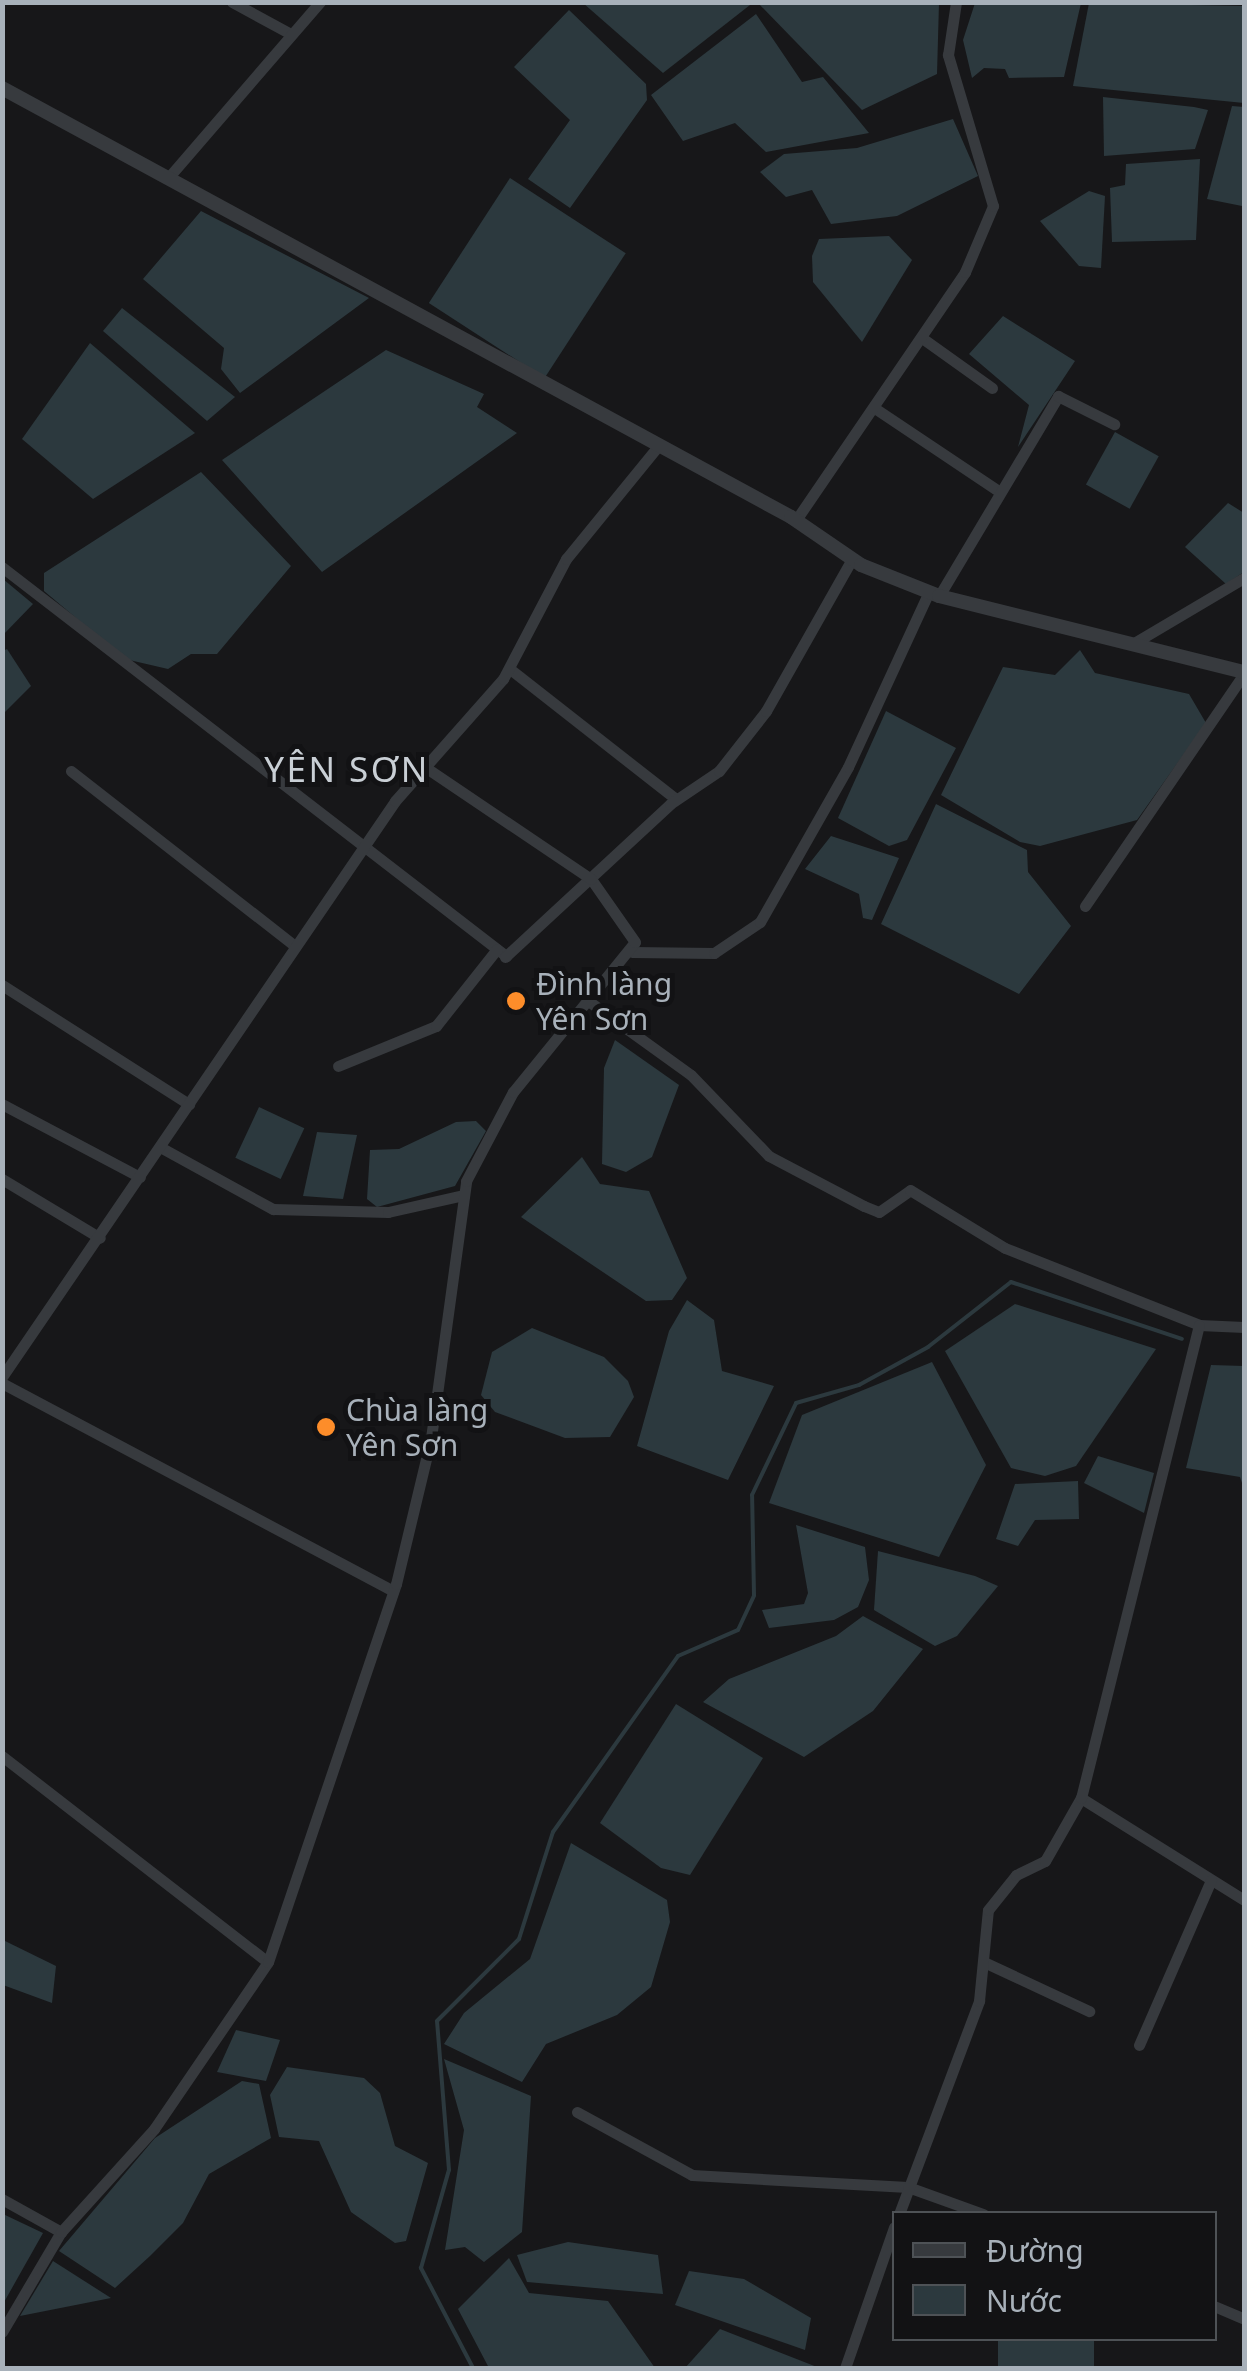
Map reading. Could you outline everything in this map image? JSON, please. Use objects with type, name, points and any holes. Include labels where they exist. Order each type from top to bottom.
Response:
[{"type":"street","points":[[232,2],[290,34]]},
{"type":"street","points":[[168,178],[320,2]]},
{"type":"street","points":[[796,520],[922,338],[993,206],[948,54],[956,2]]},
{"type":"street","points":[[2,88],[796,520],[852,559],[934,594],[1244,673],[1085,906]]},
{"type":"street","points":[[922,338],[992,388]]},
{"type":"street","points":[[2,2332],[61,2232],[154,2129],[268,1962],[393,1592],[431,1438],[464,1194],[514,1092],[587,1000],[632,952],[714,953],[760,922],[848,766],[934,594],[1060,394],[1114,424]]},
{"type":"street","points":[[876,409],[1000,492]]},
{"type":"street","points":[[393,1592],[2,1380],[294,945],[422,764],[510,669],[566,559],[658,446]]},
{"type":"street","points":[[338,1066],[436,1026],[503,954],[592,879],[676,799],[719,771],[766,711],[852,559]]},
{"type":"street","points":[[2,567],[503,954]]},
{"type":"street","points":[[1134,643],[1244,578]]},
{"type":"street","points":[[510,669],[676,799]]},
{"type":"street","points":[[422,764],[592,879],[630,932],[632,952]]},
{"type":"street","points":[[71,771],[294,945]]},
{"type":"street","points":[[2,985],[188,1104]]},
{"type":"street","points":[[587,1000],[691,1075],[785,1165],[879,1212],[910,1190],[1005,1248],[1199,1325],[1244,1327]]},
{"type":"street","points":[[2,1104],[140,1177]]},
{"type":"street","points":[[160,1147],[273,1209],[388,1212],[464,1194]]},
{"type":"street","points":[[2,1179],[100,1238]]},
{"type":"street","points":[[900,2211],[986,1964],[982,1930],[994,1898],[1045,1861],[1081,1798],[1199,1325]]},
{"type":"street","points":[[2,1756],[268,1962]]},
{"type":"street","points":[[1081,1798],[1244,1900]]},
{"type":"street","points":[[1139,2045],[1211,1880]]},
{"type":"street","points":[[986,1964],[1089,2010]]},
{"type":"street","points":[[577,2112],[714,2180],[908,2187],[975,2211]]},
{"type":"street","points":[[2,2199],[61,2232]]},
{"type":"street","points":[[845,2368],[892,2234]]},
{"type":"street","points":[[1217,2307],[1244,2319]]},
{"type":"water","points":[[747,2],[750,5],[663,73],[583,3]]},
{"type":"water","points":[[758,3],[939,3],[937,74],[862,110]]},
{"type":"water","points":[[975,3],[1081,3],[1064,77],[1009,78],[1005,69],[984,68],[972,78],[963,40]]},
{"type":"water","points":[[1089,3],[1244,6],[1244,103],[1073,86]]},
{"type":"water","points":[[569,10],[646,84],[647,100],[570,208],[528,179],[570,120],[514,67]]},
{"type":"water","points":[[756,14],[802,82],[823,77],[869,133],[766,152],[735,123],[683,141],[651,95]]},
{"type":"water","points":[[1103,97],[1208,110],[1195,149],[1104,156]]},
{"type":"water","points":[[1232,106],[1244,107],[1242,206],[1207,199]]},
{"type":"water","points":[[953,119],[978,176],[897,216],[831,224],[812,190],[786,197],[760,172],[784,154],[857,148]]},
{"type":"water","points":[[1200,159],[1196,240],[1112,242],[1110,188],[1125,185],[1126,164]]},
{"type":"water","points":[[510,178],[626,253],[545,378],[429,303]]},
{"type":"water","points":[[1089,191],[1105,196],[1101,268],[1079,266],[1040,221]]},
{"type":"water","points":[[201,211],[369,298],[240,393],[221,369],[224,348],[143,279]]},
{"type":"water","points":[[889,236],[912,260],[862,342],[813,282],[812,256],[819,239]]},
{"type":"water","points":[[122,308],[235,397],[207,421],[103,331]]},
{"type":"water","points":[[1003,316],[1075,361],[1018,447],[1029,405],[969,354]]},
{"type":"water","points":[[90,343],[195,433],[93,499],[22,439]]},
{"type":"water","points":[[386,350],[484,394],[477,407],[517,433],[322,572],[222,460]]},
{"type":"water","points":[[1115,432],[1159,456],[1130,509],[1086,484]]},
{"type":"water","points":[[201,472],[291,566],[217,654],[191,654],[168,669],[125,659],[44,591],[44,573]]},
{"type":"water","points":[[1228,503],[1244,513],[1244,572],[1226,584],[1185,547]]},
{"type":"water","points":[[3,579],[33,604],[3,635]]},
{"type":"water","points":[[7,649],[31,686],[3,714],[3,651]]},
{"type":"water","points":[[1080,650],[1095,673],[1189,694],[1206,723],[1137,820],[1040,846],[1020,842],[941,795],[1003,667],[1055,675]]},
{"type":"water","points":[[886,711],[956,748],[907,840],[889,846],[838,818]]},
{"type":"water","points":[[936,804],[1027,850],[1028,872],[1071,926],[1019,994],[881,924]]},
{"type":"water","points":[[831,836],[899,858],[872,920],[863,918],[859,894],[805,869]]},
{"type":"water","points":[[615,1040],[679,1085],[652,1157],[626,1172],[602,1164],[604,1068]]},
{"type":"water","points":[[259,1107],[304,1128],[281,1179],[235,1158]]},
{"type":"water","points":[[476,1121],[486,1131],[455,1186],[377,1207],[367,1199],[370,1150],[399,1149],[456,1122]]},
{"type":"water","points":[[317,1132],[357,1135],[343,1199],[303,1196]]},
{"type":"water","points":[[582,1157],[600,1184],[649,1191],[687,1278],[672,1300],[646,1301],[521,1217]]},
{"type":"water","points":[[687,1300],[714,1320],[722,1371],[774,1386],[728,1480],[637,1446],[669,1331]]},
{"type":"water","points":[[1015,1304],[1156,1349],[1076,1466],[1045,1476],[1011,1468],[945,1351]]},
{"type":"water","points":[[532,1328],[604,1357],[628,1381],[634,1397],[610,1437],[565,1438],[495,1412],[481,1395],[492,1352]]},
{"type":"water","points":[[932,1362],[986,1465],[939,1557],[769,1503],[802,1415]]},
{"type":"water","points":[[1211,1365],[1244,1366],[1244,1489],[1240,1477],[1186,1468]]},
{"type":"water","points":[[1098,1456],[1154,1473],[1144,1513],[1084,1483]]},
{"type":"water","points":[[1078,1481],[1079,1519],[1035,1520],[1018,1546],[996,1539],[1015,1484]]},
{"type":"water","points":[[796,1525],[865,1547],[869,1580],[858,1607],[834,1620],[769,1628],[762,1610],[804,1604],[808,1593]]},
{"type":"water","points":[[878,1551],[975,1576],[998,1586],[957,1636],[935,1646],[874,1610]]},
{"type":"water","points":[[863,1616],[923,1649],[873,1711],[804,1757],[703,1702],[729,1679],[836,1636]]},
{"type":"water","points":[[676,1704],[763,1758],[690,1875],[661,1868],[600,1823]]},
{"type":"water","points":[[571,1843],[667,1900],[670,1922],[651,1987],[617,2015],[546,2044],[522,2082],[444,2044],[464,2013],[530,1959]]},
{"type":"water","points":[[3,1940],[56,1966],[52,2003],[3,1985]]},
{"type":"water","points":[[236,2030],[280,2040],[266,2081],[217,2072]]},
{"type":"water","points":[[444,2059],[531,2096],[522,2232],[484,2262],[465,2247],[445,2250],[464,2130]]},
{"type":"water","points":[[287,2067],[364,2078],[380,2093],[395,2146],[428,2163],[406,2241],[395,2243],[351,2212],[319,2141],[279,2137],[270,2095]]},
{"type":"water","points":[[242,2081],[259,2084],[271,2138],[209,2174],[183,2223],[150,2256],[115,2288],[59,2251],[155,2138]]},
{"type":"water","points":[[3,2214],[43,2233],[3,2304]]},
{"type":"water","points":[[568,2242],[658,2255],[663,2294],[527,2282],[517,2255]]},
{"type":"water","points":[[509,2258],[529,2293],[608,2301],[655,2368],[489,2368],[458,2309]]},
{"type":"water","points":[[53,2261],[111,2298],[20,2316]]},
{"type":"water","points":[[689,2271],[744,2279],[811,2318],[805,2350],[675,2305]]},
{"type":"water","points":[[720,2329],[817,2367],[817,2368],[685,2368]]},
{"type":"water","points":[[998,2341],[1094,2341],[1094,2368],[998,2368]]},
{"type":"waterway","points":[[473,2368],[421,2268],[449,2170],[437,2021],[519,1939],[553,1832],[678,1656],[738,1630],[754,1595],[752,1495],[796,1403],[859,1385],[928,1347],[1011,1282],[1182,1339]]},
{"type":"place","name":"Đình làng Yên Sơn","points":[[516,1001]]},
{"type":"place","name":"Chùa làng Yên Sơn","points":[[326,1427]]},
{"type":"district","name":"YÊN SƠN","points":[[347,769]]}]
